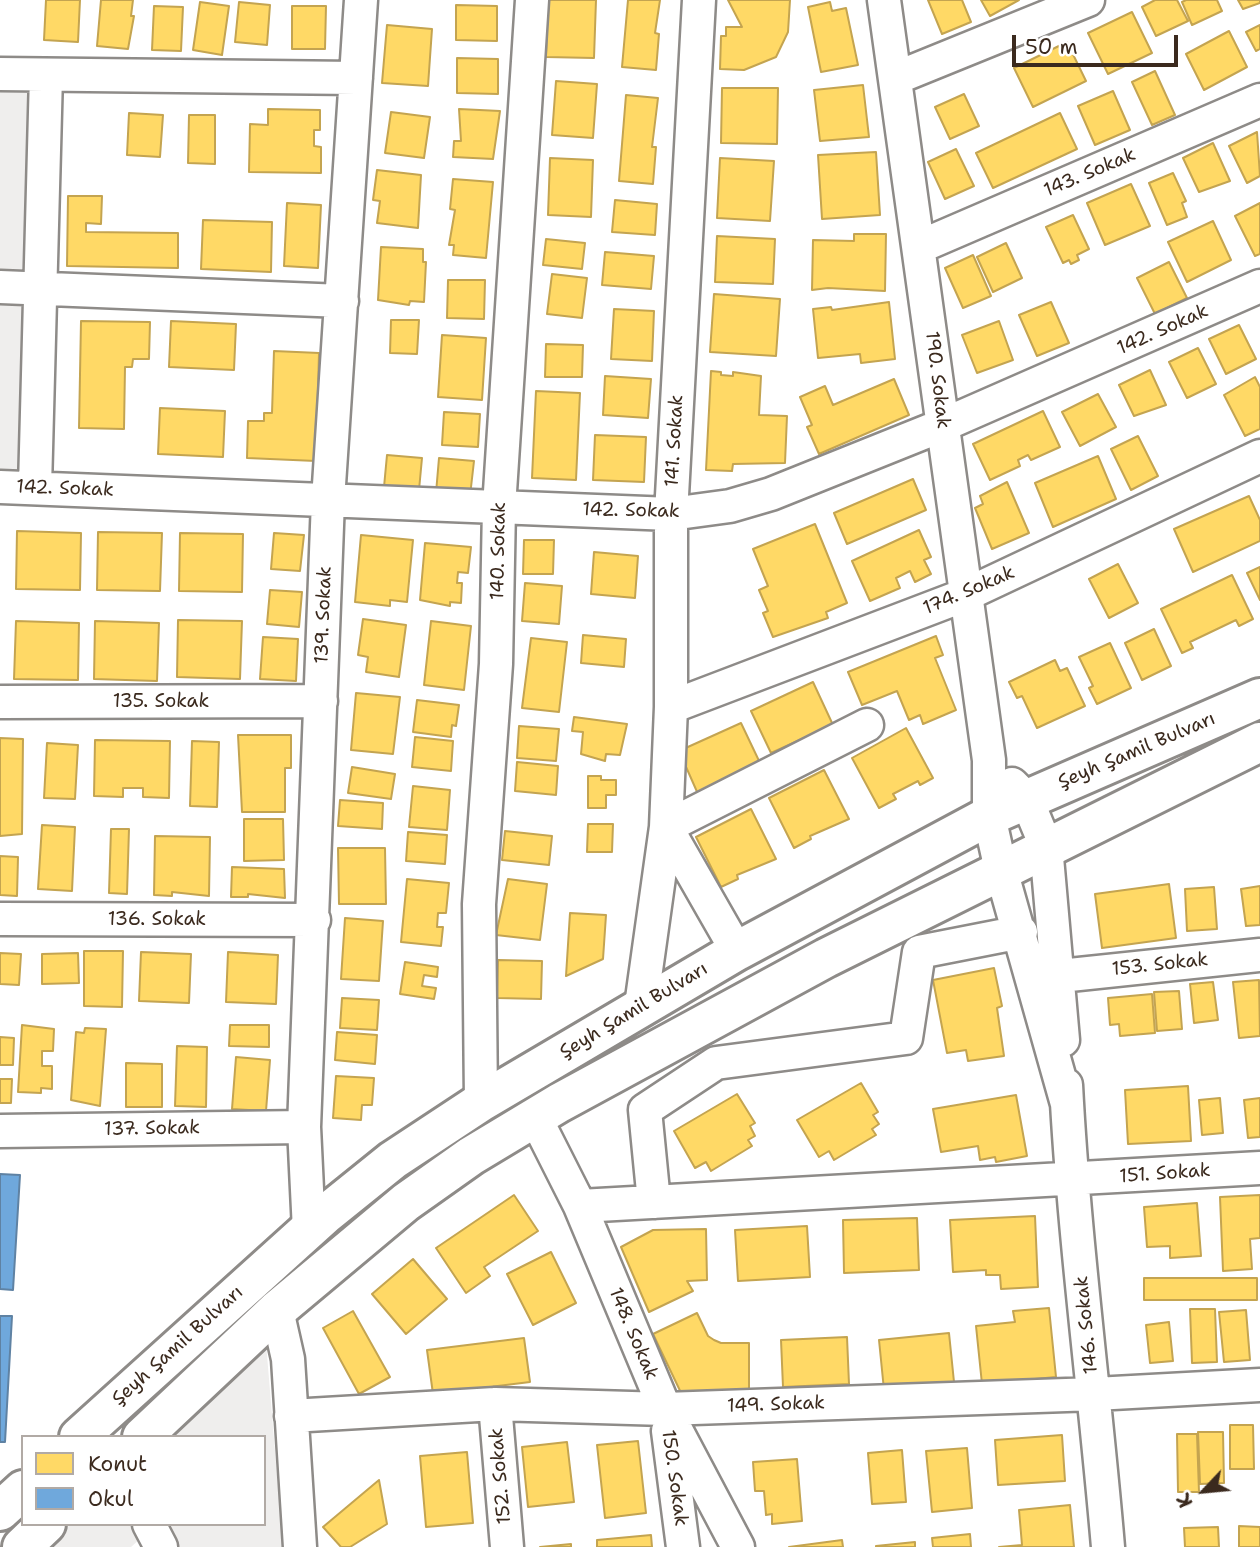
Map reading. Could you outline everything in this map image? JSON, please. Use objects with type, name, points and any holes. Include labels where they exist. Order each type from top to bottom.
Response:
[{"type":"main road","name":"Şeyh Şamil Bulvarı","points":[[81,1435],[309,1231],[393,1160],[481,1102],[737,951],[989,816],[1260,698]]},
{"type":"main road","name":"Şeyh Şamil Bulvarı","points":[[144,1435],[277,1310],[406,1202],[471,1156],[535,1117],[815,964],[1260,741]]},
{"type":"main road","points":[[0,1511],[21,1492]]},
{"type":"main road","points":[[22,1547],[44,1526]]},
{"type":"street","name":"139. Sokak","points":[[309,1231],[304,1128],[328,500],[361,0]]},
{"type":"street","name":"140. Sokak","points":[[481,1102],[479,904],[496,664],[499,507],[532,0]]},
{"type":"street","name":"141. Sokak","points":[[641,1006],[666,827],[671,707],[671,514],[699,0]]},
{"type":"street","name":"190. Sokak","points":[[884,0],[989,760],[989,816]]},
{"type":"street","points":[[896,78],[1088,0]]},
{"type":"street","points":[[0,74],[356,78]]},
{"type":"street","points":[[35,487],[46,75]]},
{"type":"street","name":"143. Sokak","points":[[919,247],[1260,100]]},
{"type":"street","name":"142. Sokak","points":[[0,486],[671,514],[730,506],[771,494],[943,425],[1260,286]]},
{"type":"street","points":[[0,287],[342,300]]},
{"type":"street","name":"174. Sokak","points":[[671,707],[965,595],[1260,456]]},
{"type":"street","name":"135. Sokak","points":[[0,702],[321,701]]},
{"type":"street","points":[[737,951],[666,827],[867,725]]},
{"type":"street","points":[[989,760],[1026,798]]},
{"type":"street","name":"146. Sokak","points":[[1026,798],[1046,846],[1060,976],[1071,1180],[1095,1394],[1108,1547]]},
{"type":"street","name":"146. Sokak","points":[[989,816],[1001,870],[1021,932],[1067,1104]]},
{"type":"street","name":"136. Sokak","points":[[0,919],[314,920]]},
{"type":"street","points":[[654,1202],[646,1110],[716,1063],[906,1038],[919,952],[1021,932]]},
{"type":"street","name":"153. Sokak","points":[[1060,976],[1260,955]]},
{"type":"street","name":"148. Sokak","points":[[535,1117],[580,1206],[665,1409],[738,1547]]},
{"type":"street","name":"137. Sokak","points":[[0,1131],[304,1128]]},
{"type":"street","name":"151. Sokak","points":[[580,1206],[1260,1168]]},
{"type":"street","points":[[277,1310],[288,1359],[300,1547]]},
{"type":"street","name":"149. Sokak","points":[[291,1416],[495,1404],[665,1409],[1095,1394],[1260,1385]]},
{"type":"street","name":"152. Sokak","points":[[495,1404],[507,1547]]},
{"type":"street","name":"150. Sokak","points":[[665,1409],[683,1547]]},
{"type":"shaded area","points":[[0,88],[35,88],[34,270],[0,270]]},
{"type":"shaded area","points":[[0,303],[29,304],[26,474],[0,473]]},
{"type":"shaded area","points":[[266,1343],[283,1547],[177,1547],[166,1526],[266,1526],[266,1435],[163,1435]]},
{"type":"shaded area","points":[[69,1526],[133,1526],[141,1538],[131,1547],[46,1547]]},
{"type":"building: Konut","points":[[46,0],[80,0],[78,42],[44,40]]},
{"type":"building: Konut","points":[[101,0],[133,0],[131,16],[134,16],[128,49],[97,46]]},
{"type":"building: Konut","points":[[548,0],[596,0],[594,58],[546,57]]},
{"type":"building: Konut","points":[[628,0],[660,0],[655,33],[659,34],[656,70],[622,67]]},
{"type":"building: Konut","points":[[728,0],[790,0],[788,32],[776,57],[744,70],[720,69],[721,36],[726,36],[726,27],[742,27]]},
{"type":"building: Konut","points":[[928,0],[962,0],[971,22],[942,34]]},
{"type":"building: Konut","points":[[981,0],[1019,0],[990,16]]},
{"type":"building: Konut","points":[[1155,0],[1177,0],[1188,21],[1156,36],[1142,7]]},
{"type":"building: Konut","points":[[1217,0],[1222,11],[1192,25],[1182,2]]},
{"type":"building: Konut","points":[[1238,0],[1260,0],[1260,3],[1243,9]]},
{"type":"building: Konut","points":[[200,2],[229,6],[222,55],[193,50]]},
{"type":"building: Konut","points":[[239,2],[270,5],[267,45],[235,42]]},
{"type":"building: Konut","points":[[830,2],[832,11],[846,8],[858,65],[821,72],[808,7]]},
{"type":"building: Konut","points":[[456,5],[497,6],[497,41],[456,40]]},
{"type":"building: Konut","points":[[154,6],[183,7],[181,51],[152,50]]},
{"type":"building: Konut","points":[[292,6],[326,6],[325,49],[292,49]]},
{"type":"building: Konut","points":[[1132,12],[1152,53],[1108,74],[1088,33]]},
{"type":"building: Konut","points":[[387,25],[432,29],[428,86],[382,83]]},
{"type":"building: Konut","points":[[1260,25],[1260,49],[1256,51],[1246,32]]},
{"type":"building: Konut","points":[[1229,31],[1247,67],[1204,90],[1186,54]]},
{"type":"building: Konut","points":[[1067,42],[1086,81],[1033,107],[1014,68]]},
{"type":"building: Konut","points":[[457,58],[498,59],[498,94],[457,93]]},
{"type":"building: Konut","points":[[1155,71],[1175,115],[1152,125],[1132,82]]},
{"type":"building: Konut","points":[[556,81],[597,84],[593,138],[552,135]]},
{"type":"building: Konut","points":[[863,85],[869,137],[820,141],[814,90]]},
{"type":"building: Konut","points":[[722,88],[778,88],[777,144],[721,143]]},
{"type":"building: Konut","points":[[1113,91],[1130,130],[1095,145],[1078,106]]},
{"type":"building: Konut","points":[[964,94],[979,126],[950,139],[935,107]]},
{"type":"building: Konut","points":[[626,95],[658,98],[652,147],[656,147],[653,184],[619,181]]},
{"type":"building: Konut","points":[[268,109],[320,110],[320,130],[314,130],[314,146],[321,147],[321,173],[249,172],[250,124],[268,125]]},
{"type":"building: Konut","points":[[459,109],[500,111],[493,159],[453,157],[454,141],[461,141]]},
{"type":"building: Konut","points":[[391,112],[430,117],[424,158],[385,153]]},
{"type":"building: Konut","points":[[129,113],[163,115],[160,157],[127,155]]},
{"type":"building: Konut","points":[[1060,113],[1077,149],[993,188],[976,153]]},
{"type":"building: Konut","points":[[189,115],[215,115],[215,164],[188,163]]},
{"type":"building: Konut","points":[[1257,132],[1260,176],[1247,183],[1229,146]]},
{"type":"building: Konut","points":[[1213,143],[1230,181],[1199,192],[1183,158]]},
{"type":"building: Konut","points":[[956,149],[974,186],[945,199],[928,162]]},
{"type":"building: Konut","points":[[876,152],[880,215],[822,219],[818,155]]},
{"type":"building: Konut","points":[[550,158],[593,160],[591,217],[548,215]]},
{"type":"building: Konut","points":[[720,158],[774,161],[770,221],[717,218]]},
{"type":"building: Konut","points":[[377,170],[421,175],[418,228],[377,223],[380,201],[373,200]]},
{"type":"building: Konut","points":[[1173,173],[1186,201],[1182,203],[1187,217],[1167,225],[1149,183]]},
{"type":"building: Konut","points":[[453,179],[493,182],[486,258],[453,255],[454,245],[449,245],[455,210],[450,209]]},
{"type":"building: Konut","points":[[1131,184],[1150,226],[1105,245],[1087,203]]},
{"type":"building: Konut","points":[[68,196],[102,196],[101,224],[86,223],[86,232],[178,233],[178,268],[67,266]]},
{"type":"building: Konut","points":[[615,200],[657,204],[655,235],[612,232]]},
{"type":"building: Konut","points":[[287,203],[321,205],[318,268],[284,266]]},
{"type":"building: Konut","points":[[1260,203],[1260,254],[1255,256],[1235,216]]},
{"type":"building: Konut","points":[[1073,215],[1089,249],[1077,255],[1079,260],[1071,264],[1069,260],[1063,263],[1046,227]]},
{"type":"building: Konut","points":[[203,220],[272,222],[271,272],[201,269]]},
{"type":"building: Konut","points":[[1213,221],[1231,260],[1187,282],[1168,242]]},
{"type":"building: Konut","points":[[854,234],[886,234],[885,291],[828,288],[812,290],[813,240],[854,241]]},
{"type":"building: Konut","points":[[717,236],[775,239],[773,284],[715,282]]},
{"type":"building: Konut","points":[[546,239],[585,243],[582,269],[543,265]]},
{"type":"building: Konut","points":[[1006,243],[1022,278],[993,292],[977,257]]},
{"type":"building: Konut","points":[[381,247],[423,249],[423,262],[426,262],[424,302],[410,301],[409,305],[378,300]]},
{"type":"building: Konut","points":[[605,252],[654,256],[651,289],[602,285]]},
{"type":"building: Konut","points":[[973,255],[991,296],[963,308],[945,268]]},
{"type":"building: Konut","points":[[1169,262],[1187,298],[1155,314],[1137,278]]},
{"type":"building: Konut","points":[[552,274],[587,278],[582,318],[547,314]]},
{"type":"building: Konut","points":[[448,280],[485,280],[484,319],[447,318]]},
{"type":"building: Konut","points":[[714,294],[780,299],[776,356],[710,352]]},
{"type":"building: Konut","points":[[889,302],[895,359],[861,363],[860,354],[818,358],[813,309],[831,307],[832,310]]},
{"type":"building: Konut","points":[[1051,302],[1069,343],[1037,356],[1019,315]]},
{"type":"building: Konut","points":[[614,309],[654,311],[652,361],[611,359]]},
{"type":"building: Konut","points":[[391,320],[419,320],[417,354],[390,353]]},
{"type":"building: Konut","points":[[81,321],[150,322],[149,359],[133,359],[132,367],[125,367],[124,429],[79,428]]},
{"type":"building: Konut","points":[[171,321],[236,324],[234,370],[169,367]]},
{"type":"building: Konut","points":[[999,321],[1013,360],[977,373],[962,335]]},
{"type":"building: Konut","points":[[1239,325],[1256,359],[1226,374],[1209,339]]},
{"type":"building: Konut","points":[[442,335],[486,338],[482,400],[438,397]]},
{"type":"building: Konut","points":[[546,344],[583,345],[582,377],[545,377]]},
{"type":"building: Konut","points":[[1198,348],[1216,384],[1187,398],[1169,362]]},
{"type":"building: Konut","points":[[274,351],[319,353],[316,461],[247,458],[248,421],[264,421],[264,413],[272,413]]},
{"type":"building: Konut","points":[[1150,370],[1166,405],[1134,416],[1119,385]]},
{"type":"building: Konut","points":[[711,371],[721,372],[721,375],[733,376],[733,372],[761,376],[759,415],[787,416],[785,463],[733,464],[732,471],[706,470]]},
{"type":"building: Konut","points":[[605,376],[651,379],[648,418],[603,415]]},
{"type":"building: Konut","points":[[1255,377],[1260,387],[1260,429],[1245,436],[1224,395]]},
{"type":"building: Konut","points":[[894,379],[909,415],[819,454],[807,427],[812,425],[800,397],[825,386],[833,405]]},
{"type":"building: Konut","points":[[536,391],[580,393],[576,480],[532,478]]},
{"type":"building: Konut","points":[[1098,394],[1116,427],[1080,446],[1062,412]]},
{"type":"building: Konut","points":[[160,408],[225,411],[223,457],[158,454]]},
{"type":"building: Konut","points":[[1043,411],[1060,447],[1031,460],[1028,455],[1018,460],[1020,466],[990,480],[973,444]]},
{"type":"building: Konut","points":[[444,412],[480,414],[478,447],[442,445]]},
{"type":"building: Konut","points":[[595,435],[646,437],[644,482],[593,480]]},
{"type":"building: Konut","points":[[1138,436],[1158,476],[1131,490],[1111,449]]},
{"type":"building: Konut","points":[[387,455],[422,458],[419,490],[384,487]]},
{"type":"building: Konut","points":[[1098,456],[1116,499],[1053,527],[1035,483]]},
{"type":"building: Konut","points":[[439,458],[474,461],[470,496],[436,493]]},
{"type":"building: Konut","points":[[913,479],[926,510],[847,544],[834,513]]},
{"type":"building: Konut","points":[[1007,482],[1029,533],[992,549],[975,508],[983,504],[980,496]]},
{"type":"building: Konut","points":[[1249,496],[1260,520],[1260,541],[1193,572],[1174,529]]},
{"type":"building: Konut","points":[[815,524],[847,603],[826,612],[828,618],[773,637],[763,613],[768,611],[759,590],[768,586],[753,549]]},
{"type":"building: Konut","points":[[919,530],[931,557],[924,560],[931,574],[915,582],[910,571],[896,578],[900,588],[870,601],[852,561]]},
{"type":"building: Konut","points":[[17,531],[81,533],[80,590],[16,589]]},
{"type":"building: Konut","points":[[98,532],[162,533],[160,591],[97,590]]},
{"type":"building: Konut","points":[[180,533],[243,534],[242,592],[179,591]]},
{"type":"building: Konut","points":[[274,533],[304,535],[300,571],[271,569]]},
{"type":"building: Konut","points":[[361,535],[413,540],[407,602],[390,600],[390,606],[355,602]]},
{"type":"building: Konut","points":[[524,540],[554,540],[553,574],[523,574]]},
{"type":"building: Konut","points":[[425,543],[471,547],[468,573],[458,572],[457,583],[462,583],[461,603],[450,602],[450,606],[420,600]]},
{"type":"building: Konut","points":[[594,552],[638,556],[635,598],[591,594]]},
{"type":"building: Konut","points":[[1118,564],[1138,603],[1109,618],[1089,579]]},
{"type":"building: Konut","points":[[1260,567],[1260,600],[1247,573]]},
{"type":"building: Konut","points":[[1232,575],[1253,619],[1239,626],[1236,620],[1190,642],[1193,648],[1182,653],[1161,609]]},
{"type":"building: Konut","points":[[525,583],[562,586],[559,624],[522,621]]},
{"type":"building: Konut","points":[[270,590],[302,592],[299,627],[267,624]]},
{"type":"building: Konut","points":[[363,619],[406,625],[399,677],[366,672],[368,657],[358,655]]},
{"type":"building: Konut","points":[[178,620],[242,621],[240,679],[177,677]]},
{"type":"building: Konut","points":[[16,621],[79,623],[78,680],[14,679]]},
{"type":"building: Konut","points":[[95,621],[159,623],[157,681],[94,679]]},
{"type":"building: Konut","points":[[431,621],[471,626],[464,690],[424,685]]},
{"type":"building: Konut","points":[[1154,629],[1171,666],[1142,680],[1125,643]]},
{"type":"building: Konut","points":[[583,635],[626,639],[624,667],[581,663]]},
{"type":"building: Konut","points":[[936,636],[943,655],[935,658],[956,710],[923,724],[920,715],[909,720],[897,691],[862,705],[848,672]]},
{"type":"building: Konut","points":[[263,637],[298,639],[296,681],[260,679]]},
{"type":"building: Konut","points":[[531,638],[567,642],[559,712],[522,708]]},
{"type":"building: Konut","points":[[1110,643],[1131,688],[1097,704],[1089,688],[1093,686],[1079,657]]},
{"type":"building: Konut","points":[[1055,660],[1060,671],[1067,668],[1085,706],[1037,728],[1022,696],[1017,698],[1009,682]]},
{"type":"building: Konut","points":[[813,682],[833,725],[771,753],[751,711]]},
{"type":"building: Konut","points":[[356,693],[400,697],[393,754],[351,750]]},
{"type":"building: Konut","points":[[417,700],[459,705],[456,726],[452,725],[451,737],[413,732]]},
{"type":"building: Konut","points":[[574,717],[627,724],[620,755],[606,754],[605,761],[581,754],[583,732],[572,731]]},
{"type":"building: Konut","points":[[741,723],[761,765],[698,794],[679,751]]},
{"type":"building: Konut","points":[[519,726],[559,729],[556,761],[517,758]]},
{"type":"building: Konut","points":[[906,728],[933,778],[920,785],[918,781],[893,794],[896,799],[879,808],[852,758]]},
{"type":"building: Konut","points":[[238,735],[291,735],[291,768],[285,768],[285,812],[242,812]]},
{"type":"building: Konut","points":[[415,737],[453,741],[451,771],[412,767]]},
{"type":"building: Konut","points":[[0,738],[23,739],[22,834],[0,836]]},
{"type":"building: Konut","points":[[95,740],[170,741],[169,798],[143,797],[143,788],[123,788],[123,797],[94,796]]},
{"type":"building: Konut","points":[[192,741],[219,742],[217,807],[190,806]]},
{"type":"building: Konut","points":[[47,743],[78,745],[75,799],[44,798]]},
{"type":"building: Konut","points":[[517,762],[558,766],[556,795],[515,791]]},
{"type":"building: Konut","points":[[352,767],[395,774],[391,799],[348,793]]},
{"type":"building: Konut","points":[[824,770],[849,819],[810,836],[811,839],[794,848],[769,798]]},
{"type":"building: Konut","points":[[588,776],[601,776],[601,780],[616,780],[616,795],[606,795],[606,808],[588,808]]},
{"type":"building: Konut","points":[[413,786],[450,790],[447,830],[409,827]]},
{"type":"building: Konut","points":[[340,800],[383,803],[382,829],[338,826]]},
{"type":"building: Konut","points":[[751,809],[776,859],[737,875],[738,879],[721,887],[696,837]]},
{"type":"building: Konut","points":[[244,819],[283,819],[284,860],[244,861]]},
{"type":"building: Konut","points":[[588,824],[613,824],[612,852],[587,852]]},
{"type":"building: Konut","points":[[42,825],[75,827],[72,891],[38,889]]},
{"type":"building: Konut","points":[[111,829],[129,829],[127,894],[109,893]]},
{"type":"building: Konut","points":[[505,831],[552,836],[549,865],[502,860]]},
{"type":"building: Konut","points":[[408,832],[447,835],[445,864],[406,861]]},
{"type":"building: Konut","points":[[155,836],[210,837],[209,896],[172,892],[172,896],[154,895]]},
{"type":"building: Konut","points":[[338,848],[385,848],[386,904],[339,904]]},
{"type":"building: Konut","points":[[0,856],[18,857],[17,896],[0,895]]},
{"type":"building: Konut","points":[[232,867],[284,869],[285,898],[248,894],[248,897],[231,897]]},
{"type":"building: Konut","points":[[407,879],[449,883],[446,913],[438,913],[437,927],[443,927],[441,946],[401,942]]},
{"type":"building: Konut","points":[[508,879],[547,884],[540,940],[496,935]]},
{"type":"building: Konut","points":[[1169,884],[1176,938],[1102,948],[1095,894]]},
{"type":"building: Konut","points":[[1260,886],[1260,925],[1246,926],[1241,889]]},
{"type":"building: Konut","points":[[1214,887],[1217,929],[1187,931],[1185,889]]},
{"type":"building: Konut","points":[[570,913],[606,915],[603,959],[566,976]]},
{"type":"building: Konut","points":[[345,918],[383,921],[379,981],[341,979]]},
{"type":"building: Konut","points":[[84,951],[123,951],[122,1007],[84,1006]]},
{"type":"building: Konut","points":[[141,952],[191,954],[189,1003],[139,1001]]},
{"type":"building: Konut","points":[[228,952],[278,955],[276,1004],[226,1002]]},
{"type":"building: Konut","points":[[0,953],[21,954],[19,985],[0,984]]},
{"type":"building: Konut","points":[[78,953],[79,983],[42,984],[42,954]]},
{"type":"building: Konut","points":[[498,960],[542,961],[541,999],[497,998]]},
{"type":"building: Konut","points":[[405,962],[438,967],[437,977],[424,975],[422,986],[436,988],[434,999],[400,994]]},
{"type":"building: Konut","points":[[994,968],[1002,1006],[997,1008],[1004,1056],[968,1061],[966,1050],[947,1053],[933,980]]},
{"type":"building: Konut","points":[[1259,980],[1260,1036],[1239,1038],[1233,982]]},
{"type":"building: Konut","points":[[1213,982],[1218,1020],[1194,1023],[1190,984]]},
{"type":"building: Konut","points":[[1179,991],[1182,1029],[1157,1031],[1154,992]]},
{"type":"building: Konut","points":[[1152,994],[1155,1033],[1120,1036],[1119,1024],[1110,1025],[1108,998]]},
{"type":"building: Konut","points":[[342,998],[379,1000],[377,1030],[340,1028]]},
{"type":"building: Konut","points":[[22,1025],[54,1029],[53,1051],[42,1051],[42,1066],[52,1066],[52,1089],[41,1088],[41,1093],[18,1092]]},
{"type":"building: Konut","points":[[230,1025],[269,1025],[269,1047],[229,1046]]},
{"type":"building: Konut","points":[[85,1028],[106,1029],[100,1106],[71,1100],[76,1032],[84,1033]]},
{"type":"building: Konut","points":[[337,1032],[377,1035],[375,1064],[335,1060]]},
{"type":"building: Konut","points":[[0,1037],[14,1038],[13,1065],[0,1065]]},
{"type":"building: Konut","points":[[177,1046],[207,1047],[206,1107],[175,1106]]},
{"type":"building: Konut","points":[[236,1057],[270,1060],[266,1111],[232,1109]]},
{"type":"building: Konut","points":[[126,1063],[162,1064],[162,1107],[126,1107]]},
{"type":"building: Konut","points":[[336,1076],[374,1078],[372,1105],[362,1105],[361,1120],[333,1118]]},
{"type":"building: Konut","points":[[0,1079],[12,1079],[11,1103],[0,1103]]},
{"type":"building: Konut","points":[[861,1083],[878,1112],[873,1115],[879,1124],[872,1129],[876,1135],[834,1160],[829,1151],[819,1157],[797,1120]]},
{"type":"building: Konut","points":[[1188,1086],[1191,1141],[1128,1144],[1125,1090]]},
{"type":"building: Konut","points":[[737,1094],[755,1123],[750,1126],[755,1136],[748,1140],[752,1146],[711,1171],[706,1162],[695,1168],[674,1131]]},
{"type":"building: Konut","points":[[1016,1095],[1027,1156],[996,1162],[995,1157],[980,1160],[978,1146],[941,1152],[933,1109]]},
{"type":"building: Konut","points":[[1220,1098],[1223,1133],[1202,1135],[1199,1100]]},
{"type":"building: Konut","points":[[1260,1098],[1260,1137],[1248,1138],[1244,1100]]},
{"type":"building: Konut","points":[[514,1195],[538,1231],[484,1267],[490,1276],[466,1293],[436,1248]]},
{"type":"building: Konut","points":[[1260,1195],[1260,1238],[1250,1239],[1252,1269],[1223,1271],[1220,1197]]},
{"type":"building: Konut","points":[[1197,1203],[1201,1256],[1170,1258],[1170,1246],[1147,1247],[1144,1207]]},
{"type":"building: Konut","points":[[1035,1216],[1038,1287],[1001,1289],[1000,1275],[986,1275],[986,1270],[953,1272],[950,1220]]},
{"type":"building: Konut","points":[[917,1218],[919,1270],[844,1273],[843,1220]]},
{"type":"building: Konut","points":[[807,1226],[810,1277],[738,1281],[735,1230]]},
{"type":"building: Konut","points":[[706,1229],[707,1280],[687,1281],[693,1291],[649,1312],[621,1247],[653,1230]]},
{"type":"building: Konut","points":[[551,1252],[576,1303],[533,1325],[507,1274]]},
{"type":"building: Konut","points":[[413,1259],[447,1299],[406,1334],[372,1294]]},
{"type":"building: Konut","points":[[1144,1278],[1257,1278],[1257,1300],[1144,1300]]},
{"type":"building: Konut","points":[[1049,1308],[1056,1377],[982,1384],[976,1326],[1015,1322],[1013,1311]]},
{"type":"building: Konut","points":[[1190,1309],[1215,1309],[1217,1362],[1192,1363]]},
{"type":"building: Konut","points":[[1246,1310],[1250,1360],[1224,1362],[1219,1312]]},
{"type":"building: Konut","points":[[353,1311],[390,1377],[359,1394],[323,1328]]},
{"type":"building: Konut","points":[[697,1313],[708,1336],[714,1340],[721,1343],[749,1343],[749,1396],[683,1397],[653,1334]]},
{"type":"building: Konut","points":[[1169,1322],[1173,1361],[1150,1363],[1146,1325]]},
{"type":"building: Konut","points":[[949,1333],[954,1382],[884,1390],[879,1340]]},
{"type":"building: Konut","points":[[847,1337],[849,1384],[783,1387],[781,1340]]},
{"type":"building: Konut","points":[[524,1338],[530,1382],[433,1394],[427,1350]]},
{"type":"building: Konut","points":[[1230,1425],[1253,1425],[1254,1469],[1230,1469]]},
{"type":"building: Konut","points":[[1198,1432],[1223,1432],[1224,1483],[1200,1484]]},
{"type":"building: Konut","points":[[1177,1434],[1197,1434],[1199,1492],[1178,1492]]},
{"type":"building: Konut","points":[[1062,1435],[1065,1481],[998,1485],[995,1440]]},
{"type":"building: Konut","points":[[638,1441],[646,1513],[605,1518],[597,1445]]},
{"type":"building: Konut","points":[[567,1442],[574,1502],[528,1507],[522,1447]]},
{"type":"building: Konut","points":[[967,1448],[972,1508],[932,1512],[926,1451]]},
{"type":"building: Konut","points":[[902,1450],[906,1502],[872,1504],[868,1453]]},
{"type":"building: Konut","points":[[467,1452],[473,1523],[426,1527],[420,1456]]},
{"type":"building: Konut","points":[[797,1459],[802,1521],[772,1524],[772,1514],[766,1515],[764,1491],[755,1491],[753,1462]]},
{"type":"building: Konut","points":[[379,1480],[387,1524],[350,1547],[341,1547],[323,1527]]},
{"type":"building: Konut","points":[[1070,1505],[1074,1547],[999,1547],[1022,1545],[1019,1510]]},
{"type":"building: Konut","points":[[1239,1526],[1260,1527],[1260,1547],[1239,1547]]},
{"type":"building: Konut","points":[[1218,1527],[1219,1547],[1185,1547],[1184,1528]]},
{"type":"building: Konut","points":[[970,1534],[971,1547],[933,1547],[932,1538]]},
{"type":"building: Konut","points":[[651,1535],[652,1547],[597,1547],[597,1540]]},
{"type":"building: Konut","points":[[842,1540],[843,1547],[789,1547]]},
{"type":"building: Konut","points":[[915,1542],[915,1547],[876,1547],[876,1546]]},
{"type":"building: Konut","points":[[571,1544],[571,1547],[540,1547]]},
{"type":"building: Okul","points":[[0,1174],[20,1175],[13,1290],[0,1289]]},
{"type":"building: Okul","points":[[0,1316],[12,1316],[5,1442],[0,1442]]}]
